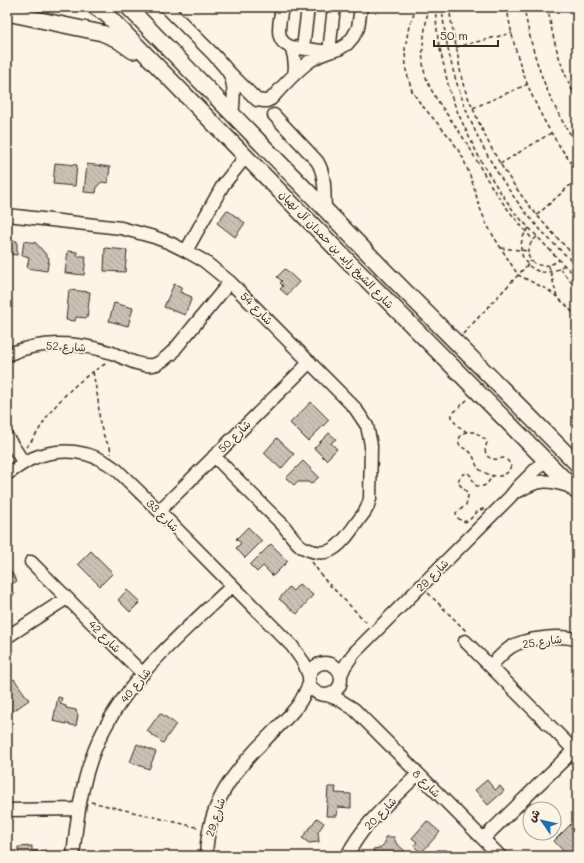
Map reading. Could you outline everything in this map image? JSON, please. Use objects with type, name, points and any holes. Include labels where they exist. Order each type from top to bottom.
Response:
[{"type":"main road","name":"شارع الشيخ زايد بن حمدان آل نهيان","points":[[95,7],[114,22],[575,490]]},
{"type":"main road","name":"شارع الشيخ زايد بن حمدان آل نهيان","points":[[128,7],[577,464]]},
{"type":"main road","points":[[140,7],[168,41],[172,52]]},
{"type":"main road","points":[[7,13],[102,33],[129,48],[157,73],[165,74]]},
{"type":"main road","points":[[545,460],[559,456],[577,473]]},
{"type":"street","points":[[166,7],[254,98],[264,101],[271,99],[310,61],[319,55],[339,49],[347,44],[358,28],[361,7]]},
{"type":"street","points":[[282,7],[279,34],[283,43],[297,48],[329,52]]},
{"type":"street","points":[[294,75],[296,68],[294,54],[308,7]]},
{"type":"street","points":[[329,52],[334,7]]},
{"type":"street","points":[[227,70],[231,77],[234,99],[232,114]]},
{"type":"street","points":[[274,115],[320,166],[323,176],[325,209]]},
{"type":"street","points":[[186,251],[223,185],[246,156]]},
{"type":"street","name":"شارع 54","points":[[7,215],[120,228],[170,243],[204,261],[230,282],[310,362],[359,414],[367,426],[371,446],[370,499],[367,508],[342,542],[328,551],[319,552],[309,550],[294,540],[284,527],[214,456]]},
{"type":"street","name":"شارع 52","points":[[7,355],[33,346],[67,344],[103,350],[143,365],[154,365],[162,361],[175,349],[230,282]]},
{"type":"street","name":"شارع 50","points":[[159,511],[310,362]]},
{"type":"street","points":[[7,437],[21,458]]},
{"type":"street","name":"شارع 33","points":[[7,474],[21,458],[42,456],[60,452],[79,452],[94,456],[110,464],[159,511],[292,646],[304,663],[309,680]]},
{"type":"street","name":"شارع 29","points":[[341,677],[344,666],[354,653],[545,460]]},
{"type":"street","name":"شارع 29","points":[[510,497],[531,484],[542,481],[555,482],[575,490]]},
{"type":"street","name":"شارع 54","points":[[284,527],[304,540],[318,545],[333,542],[348,533]]},
{"type":"street","name":"شارع 42","points":[[31,562],[143,674]]},
{"type":"street","name":"شارع 40","points":[[73,856],[80,804],[90,762],[109,720],[134,684],[143,674],[232,586]]},
{"type":"street","points":[[7,637],[67,598]]},
{"type":"street","name":"شارع 25","points":[[490,666],[509,648],[522,642],[533,639],[560,637],[567,637],[577,640]]},
{"type":"street","points":[[465,640],[575,749],[483,839]]},
{"type":"street","name":"شارع 33","points":[[292,646],[312,660],[325,664]]},
{"type":"street","name":"شارع 29","points":[[325,664],[354,653]]},
{"type":"street","points":[[325,664],[333,665],[337,668],[341,677],[338,689],[335,692],[325,695],[318,694],[314,691],[309,680],[313,668],[325,664]]},
{"type":"street","name":"شارع 8","points":[[341,677],[347,697],[354,709]]},
{"type":"street","name":"شارع 29","points":[[295,710],[301,700],[309,680]]},
{"type":"street","name":"شارع 29","points":[[206,856],[209,830],[215,810],[219,799],[232,778],[253,752],[295,710],[312,699],[325,695]]},
{"type":"street","name":"شارع 8","points":[[325,695],[338,699],[354,709],[500,856]]},
{"type":"street","name":"شارع 20","points":[[346,856],[366,826],[418,774]]},
{"type":"street","points":[[7,810],[80,804]]},
{"type":"path","points":[[417,7],[409,26],[405,48],[406,70],[412,91],[420,103],[452,140],[463,158],[486,223],[518,275],[548,290],[567,306],[577,318]]},
{"type":"path","points":[[428,7],[422,57],[425,73],[431,89],[466,141],[478,165],[493,189],[533,240]]},
{"type":"path","points":[[435,7],[438,40],[450,93],[483,165],[498,190],[515,213],[564,266],[577,277]]},
{"type":"path","points":[[442,7],[452,66],[468,114],[484,149],[503,182],[534,223],[577,265]]},
{"type":"path","points":[[449,7],[459,68],[465,88],[490,146],[517,190],[536,215],[577,258]]},
{"type":"path","points":[[507,7],[518,56],[535,101],[551,133],[577,170]]},
{"type":"path","points":[[524,7],[531,42],[545,86],[556,110],[577,144]]},
{"type":"path","points":[[548,7],[556,50],[577,100]]},
{"type":"path","points":[[456,47],[512,33]]},
{"type":"path","points":[[473,108],[528,84]]},
{"type":"path","points":[[500,164],[551,133]]},
{"type":"path","points":[[536,215],[577,179]]},
{"type":"path","points":[[529,228],[522,239],[521,250],[524,261],[531,268],[541,272],[551,272],[564,266]]},
{"type":"path","points":[[537,237],[533,240],[529,247],[528,251],[531,261],[540,266],[549,266],[560,260]]},
{"type":"path","points":[[501,248],[528,251]]},
{"type":"path","points":[[456,341],[531,261]]},
{"type":"path","points":[[549,266],[557,297]]},
{"type":"path","points":[[560,269],[577,289]]},
{"type":"path","points":[[21,458],[24,449],[33,440],[42,424],[57,404],[74,386],[102,366]]},
{"type":"path","points":[[93,372],[98,399],[100,424],[111,451],[110,464]]},
{"type":"path","points":[[467,432],[452,420],[452,414],[476,390]]},
{"type":"path","points":[[467,432],[475,432],[485,439],[487,443],[485,452],[488,457],[495,460],[504,458],[510,463],[507,473],[502,476],[493,475],[486,473],[476,466],[469,451],[459,444],[460,437],[463,433],[467,432]]},
{"type":"path","points":[[493,475],[487,484],[478,486],[475,485],[470,474],[466,473],[461,475],[459,483],[466,491],[468,496],[466,505],[457,512],[456,515],[462,521],[469,521],[481,509],[498,509]]},
{"type":"path","points":[[303,547],[324,579],[375,631]]},
{"type":"path","points":[[421,586],[467,632],[468,637],[465,640]]},
{"type":"path","points":[[80,804],[209,830]]},
{"type":"building","points":[[55,163],[77,165],[75,186],[53,184]]},
{"type":"building","points":[[87,164],[110,167],[108,183],[102,182],[97,186],[96,193],[84,192]]},
{"type":"building","points":[[227,210],[245,223],[235,237],[217,223]]},
{"type":"building","points":[[7,241],[17,241],[17,255],[9,254],[9,266],[7,266]]},
{"type":"building","points":[[24,241],[36,243],[49,258],[47,271],[27,268],[29,257],[22,255]]},
{"type":"building","points":[[105,248],[127,250],[125,272],[104,271]]},
{"type":"building","points":[[68,251],[77,252],[77,256],[86,256],[84,275],[65,273]]},
{"type":"building","points":[[285,269],[299,282],[287,295],[280,289],[283,286],[280,283],[282,281],[277,277]]},
{"type":"building","points":[[174,284],[182,287],[180,292],[192,297],[185,315],[164,307]]},
{"type":"building","points":[[69,290],[90,292],[87,318],[76,317],[75,321],[66,320]]},
{"type":"building","points":[[114,303],[133,308],[128,326],[109,321]]},
{"type":"building","points":[[311,402],[329,420],[308,441],[290,423]]},
{"type":"building","points":[[329,433],[336,439],[331,443],[337,449],[326,460],[314,448]]},
{"type":"building","points":[[277,438],[294,454],[281,469],[264,453]]},
{"type":"building","points":[[303,461],[319,477],[311,484],[308,482],[297,482],[294,485],[286,478]]},
{"type":"building","points":[[248,527],[262,541],[245,558],[236,548],[241,543],[236,539]]},
{"type":"building","points":[[271,544],[288,561],[273,576],[263,566],[257,572],[250,565]]},
{"type":"building","points":[[91,551],[113,573],[100,586],[78,564]]},
{"type":"building","points":[[10,570],[17,581],[12,584],[12,590],[15,594],[7,599],[7,572]]},
{"type":"building","points":[[299,584],[313,595],[297,614],[279,599],[289,587],[293,591]]},
{"type":"building","points":[[127,590],[140,602],[130,612],[118,600]]},
{"type":"building","points":[[14,679],[29,700],[12,712],[7,704],[7,684]]},
{"type":"building","points":[[58,697],[62,698],[60,704],[66,706],[66,708],[76,710],[78,716],[76,726],[53,721]]},
{"type":"building","points":[[160,713],[176,724],[163,743],[147,731]]},
{"type":"building","points":[[137,744],[156,752],[149,769],[130,762]]},
{"type":"building","points":[[487,780],[495,790],[500,786],[504,791],[488,805],[475,790]]},
{"type":"building","points":[[328,787],[336,787],[335,793],[351,794],[351,808],[338,807],[337,816],[326,816]]},
{"type":"building","points":[[317,818],[324,823],[318,832],[319,842],[309,843],[302,838]]},
{"type":"building","points":[[427,821],[440,832],[421,853],[414,846],[417,842],[412,838]]},
{"type":"building","points":[[574,821],[577,824],[577,853],[574,856],[568,856],[554,841],[562,841],[562,833]]},
{"type":"building","points":[[385,837],[394,837],[396,843],[405,851],[401,856],[374,856],[373,849],[380,848],[385,843]]},
{"type":"building","points":[[8,839],[9,856],[7,856]]},
{"type":"building","points":[[32,846],[32,851],[46,850],[47,856],[19,856],[18,847]]},
{"type":"building","points":[[437,850],[447,850],[453,856],[437,856]]}]
